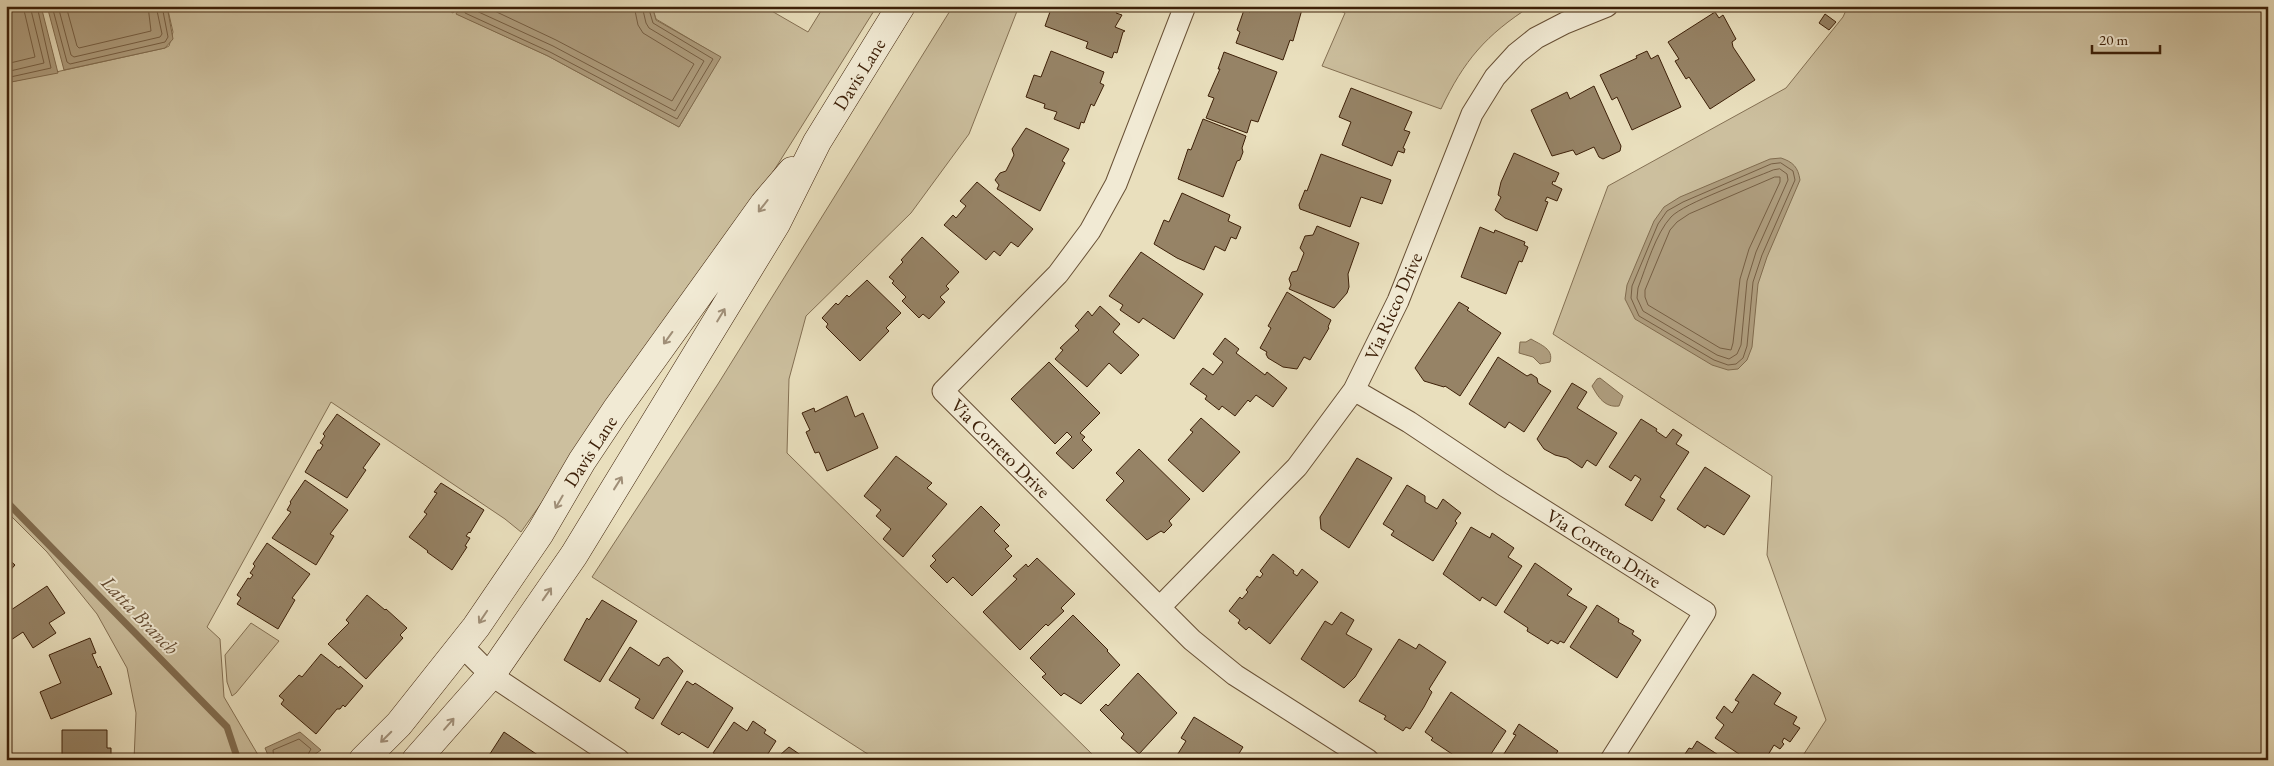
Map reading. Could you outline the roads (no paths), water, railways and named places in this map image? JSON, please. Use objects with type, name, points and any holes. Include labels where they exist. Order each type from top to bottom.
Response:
[{"type":"street","name":"Davis Lane","points":[[416,760],[491,675],[574,555],[776,224],[817,142],[901,6]]},
{"type":"street","name":"Via Correto Drive","points":[[1186,6],[1116,184],[1090,231],[1058,274],[943,391],[1192,640],[1235,676],[1368,760]]},
{"type":"street","name":"Via Ricco Drive","points":[[1160,607],[1297,467],[1354,390],[1388,323],[1472,114],[1487,88],[1504,66],[1536,38],[1565,23],[1607,6]]},
{"type":"street","name":"Davis Lane","points":[[363,760],[399,724],[462,646],[540,533],[582,461],[616,410],[764,204],[817,142]]},
{"type":"street","name":"Via Correto Drive","points":[[1354,390],[1409,422],[1502,484],[1705,612],[1611,760]]},
{"type":"street","points":[[462,646],[491,675],[619,760]]},
{"type":"water","points":[[6,6],[41,6],[58,73],[6,83]]},
{"type":"water","points":[[47,6],[167,6],[173,39],[165,48],[64,70]]},
{"type":"water","points":[[461,6],[652,6],[656,20],[721,57],[679,127],[548,56],[456,14]]},
{"type":"water","points":[[1781,158],[1789,161],[1794,166],[1800,180],[1767,257],[1758,284],[1752,347],[1747,360],[1738,369],[1728,370],[1712,365],[1635,319],[1625,299],[1627,285],[1654,221],[1664,207],[1680,197],[1770,159]]},
{"type":"water","points":[[1531,339],[1548,351],[1551,358],[1550,362],[1540,364],[1533,357],[1519,353],[1520,342],[1526,342]]},
{"type":"water","points":[[1600,378],[1623,396],[1619,406],[1610,405],[1602,401],[1597,394],[1592,386]]},
{"type":"water","points":[[300,732],[321,750],[307,760],[270,760],[265,748]]},
{"type":"waterway","name":"Latta Branch","points":[[6,501],[227,727],[238,760]]}]
